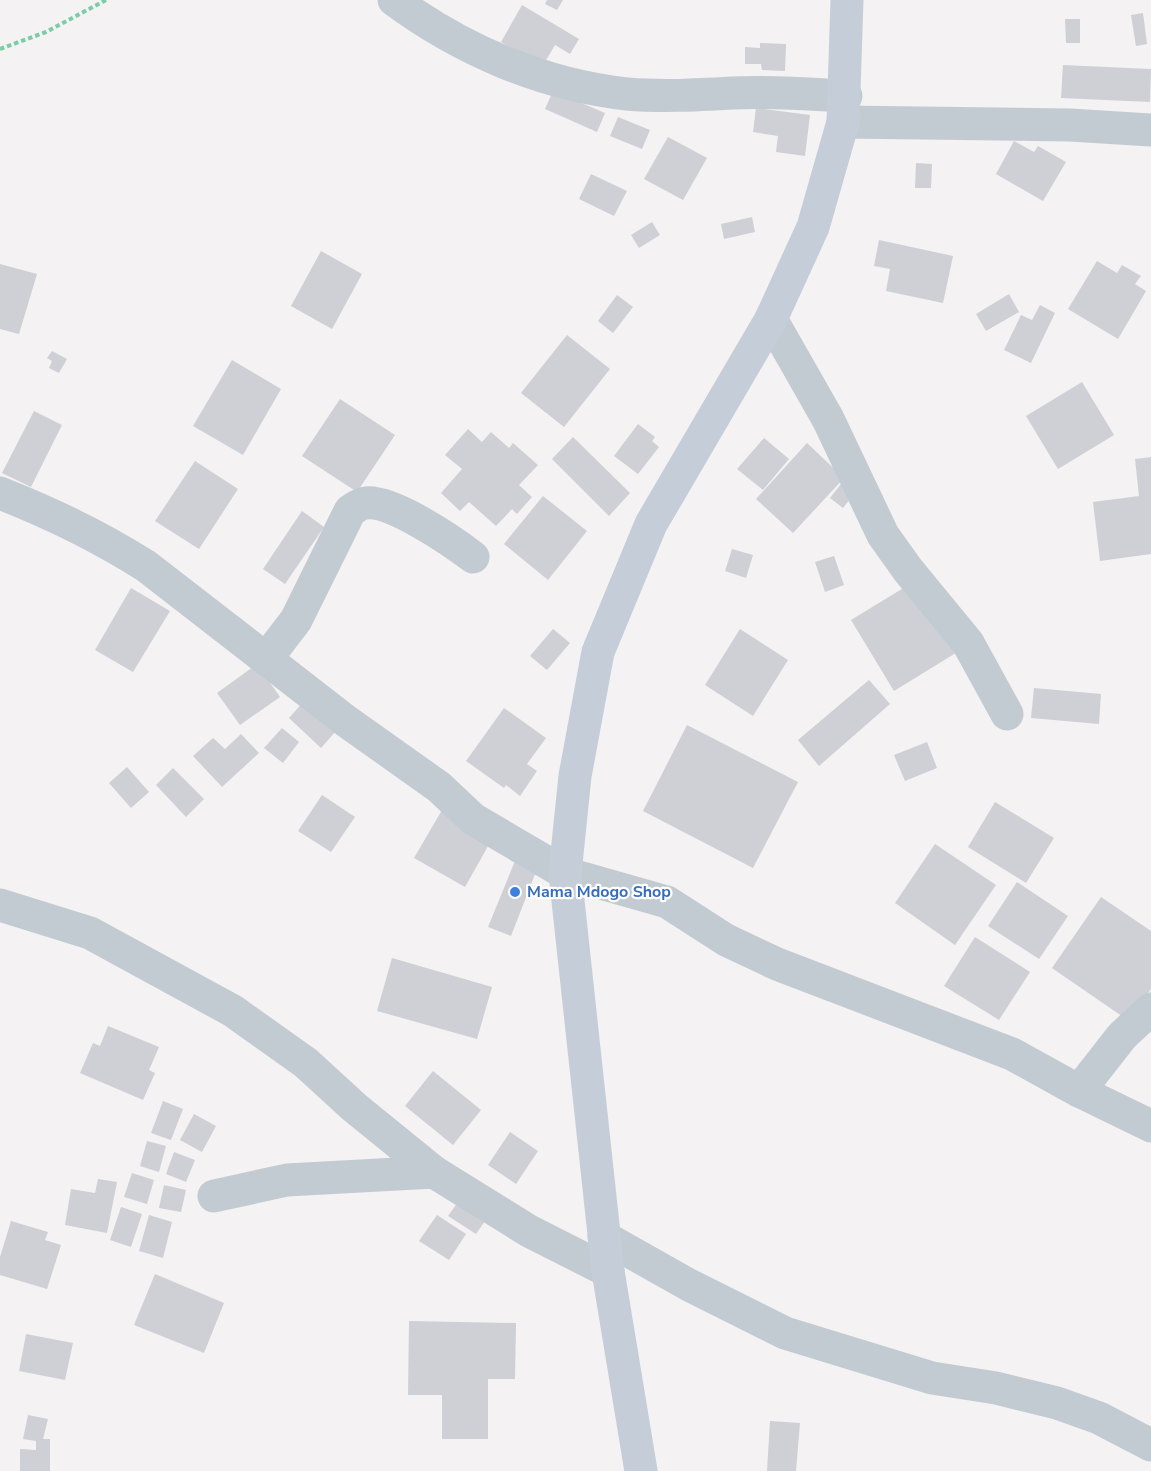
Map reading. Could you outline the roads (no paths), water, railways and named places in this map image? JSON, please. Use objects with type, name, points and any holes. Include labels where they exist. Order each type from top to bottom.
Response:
[{"type":"street","points":[[394,0],[432,27],[514,67],[597,89],[669,96],[732,93],[844,109],[1151,130]]},
{"type":"street","points":[[641,1471],[608,1271],[565,873],[575,776],[598,652],[651,524],[771,319],[813,228],[844,109],[848,0]]},
{"type":"street","points":[[771,319],[828,419],[883,535],[908,570],[968,643],[1007,714]]},
{"type":"street","points":[[0,493],[38,508],[114,546],[183,593],[368,738],[439,787],[473,819],[565,873],[667,902],[726,940],[777,964],[1012,1054],[1079,1091],[1151,1126]]},
{"type":"street","points":[[267,658],[296,620],[350,511],[365,502],[386,505],[443,535],[473,557]]},
{"type":"street","points":[[0,905],[90,933],[233,1011],[306,1063],[354,1107],[434,1172],[529,1231],[608,1271]]},
{"type":"street","points":[[1079,1091],[1122,1036],[1151,1009]]},
{"type":"street","points":[[214,1196],[287,1180],[434,1172]]},
{"type":"street","points":[[604,1237],[689,1285],[784,1333],[932,1378],[996,1388],[1058,1403],[1099,1418],[1151,1445]]},
{"type":"place","name":"Mama Mdogo Shop","points":[[515,892]]}]
